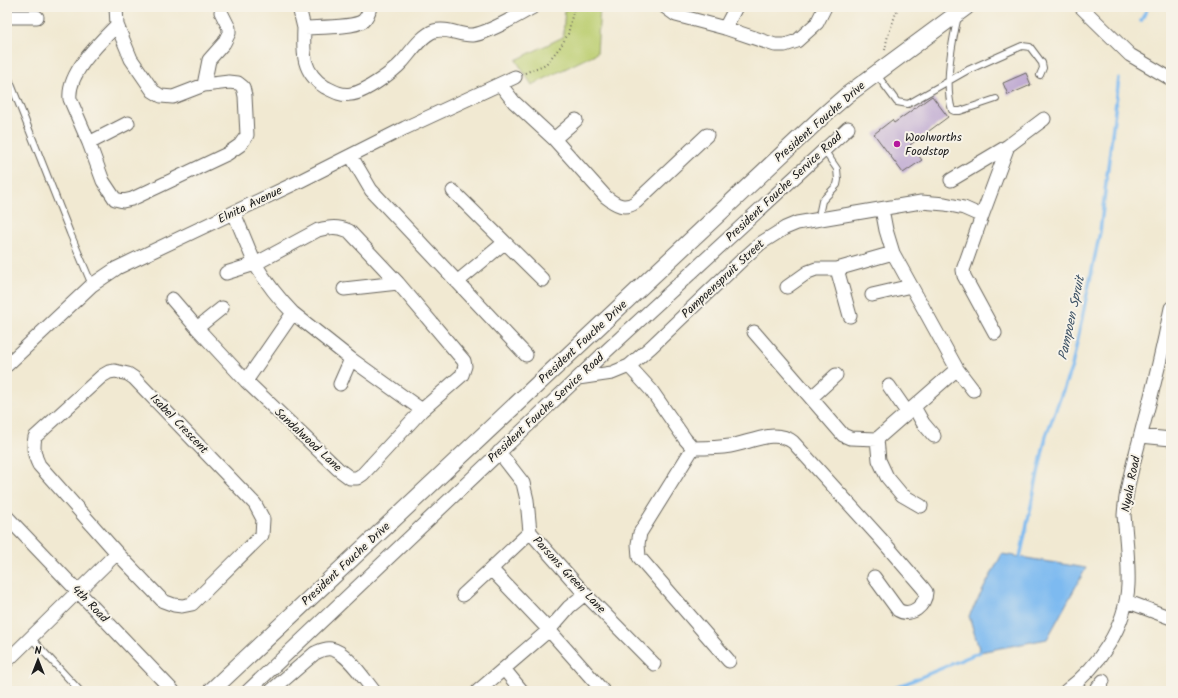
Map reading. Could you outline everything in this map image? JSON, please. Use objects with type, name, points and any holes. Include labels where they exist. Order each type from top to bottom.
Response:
[{"type":"street","points":[[116,7],[117,25],[131,59],[153,91],[162,96],[173,97],[204,85],[229,82],[238,83],[243,87],[245,96],[247,135],[240,145],[227,154],[132,199],[123,201],[115,199],[103,181],[70,99],[69,87],[72,80],[95,47],[117,25]]},
{"type":"street","points":[[299,7],[304,28],[303,53],[305,62],[310,72],[322,84],[334,92],[352,94],[385,77],[400,64],[424,37],[435,31],[447,31],[474,35],[491,29],[533,7]]},
{"type":"street","points":[[304,28],[350,25],[362,22],[366,18],[370,7]]},
{"type":"street","points":[[665,7],[676,15],[725,28],[775,45],[785,45],[797,41],[817,23],[825,7]]},
{"type":"street","points":[[725,28],[736,7]]},
{"type":"street","points":[[1081,7],[1130,55],[1171,79]]},
{"type":"street","name":"President Fouche Drive","points":[[211,691],[846,95],[962,10]]},
{"type":"street","points":[[204,85],[209,60],[224,43],[229,33],[229,28],[221,12]]},
{"type":"street","points":[[7,16],[12,18],[37,17]]},
{"type":"street","name":"Elnita Avenue","points":[[7,365],[92,285],[117,268],[234,213],[405,128],[515,77]]},
{"type":"street","points":[[500,84],[514,102],[554,139],[606,197],[617,204],[626,207],[631,206],[636,202],[707,135]]},
{"type":"street","points":[[951,180],[1008,146],[1044,119]]},
{"type":"street","points":[[554,139],[576,120]]},
{"type":"street","points":[[89,143],[128,123]]},
{"type":"street","name":"President Fouche Service Road","points":[[248,691],[499,452],[848,128]]},
{"type":"street","points":[[995,333],[964,276],[963,270],[1008,146]]},
{"type":"street","points":[[351,156],[371,190],[526,355]]},
{"type":"street","points":[[453,191],[542,280]]},
{"type":"street","name":"Pampoenspruit Street","points":[[578,378],[612,373],[629,366],[651,347],[744,258],[761,243],[784,228],[797,223],[882,209],[914,202],[939,202],[964,208],[982,216]]},
{"type":"street","points":[[882,209],[886,230],[893,253],[957,369],[973,390]]},
{"type":"street","points":[[234,213],[255,264],[280,300],[293,313],[352,359],[422,410]]},
{"type":"street","name":"Sandalwood Lane","points":[[172,299],[246,381],[338,469],[350,478],[357,478],[368,469],[422,410],[462,375],[464,371],[464,362],[398,283],[349,231],[336,227],[318,230],[255,264],[226,273]]},
{"type":"street","points":[[457,282],[504,243]]},
{"type":"street","points":[[787,287],[808,272],[816,269],[837,269],[893,253]]},
{"type":"street","points":[[837,269],[850,316]]},
{"type":"street","points":[[344,289],[398,283]]},
{"type":"street","points":[[872,295],[911,286]]},
{"type":"street","points":[[197,328],[222,308]]},
{"type":"street","name":"Nyala Road","points":[[1066,691],[1090,670],[1103,654],[1111,641],[1126,601],[1128,572],[1124,514],[1125,505],[1163,349],[1171,308]]},
{"type":"street","points":[[246,381],[293,313]]},
{"type":"street","points":[[754,332],[843,435],[850,438],[877,439],[957,369]]},
{"type":"street","points":[[340,384],[352,359]]},
{"type":"street","points":[[629,366],[651,390],[685,439],[693,448],[731,446],[772,436],[786,437],[880,538],[923,588],[926,592],[924,600],[914,611],[902,613],[898,610],[874,576]]},
{"type":"street","name":"Isabel Crescent","points":[[115,371],[128,374],[134,378],[255,504],[263,519],[262,535],[192,604],[182,606],[163,601],[117,553],[39,465],[33,448],[35,437],[41,430],[102,376],[109,372],[115,371]]},
{"type":"street","points":[[811,398],[836,375]]},
{"type":"street","points":[[889,386],[934,436]]},
{"type":"street","points":[[1141,436],[1171,439]]},
{"type":"street","points":[[877,439],[879,460],[887,477],[902,495],[921,506]]},
{"type":"street","points":[[693,448],[640,533],[638,549],[639,557],[729,661]]},
{"type":"street","name":"Parsons Green Lane","points":[[499,452],[523,483],[527,500],[530,532],[585,594],[654,664]]},
{"type":"street","name":"4th Road","points":[[7,517],[173,691]]},
{"type":"street","points":[[463,596],[530,532]]},
{"type":"street","points":[[7,661],[79,592],[117,553]]},
{"type":"street","points":[[492,569],[603,691]]},
{"type":"street","points":[[478,691],[549,630],[569,607],[585,594]]},
{"type":"street","points":[[1126,601],[1171,618]]},
{"type":"street","points":[[271,691],[315,653],[324,649],[331,649],[339,652],[345,657],[374,691]]},
{"type":"street","points":[[504,669],[522,691]]},
{"type":"lane","points":[[962,10],[952,45],[949,80],[951,108],[954,111],[960,111],[996,99]]},
{"type":"lane","points":[[879,71],[897,102],[902,104],[908,104],[949,80],[1022,46],[1030,47],[1042,63],[1043,68],[1040,75]]},
{"type":"lane","points":[[7,74],[9,86],[92,285]]},
{"type":"lane","points":[[818,220],[822,201],[837,185],[838,180],[837,170],[824,150]]},
{"type":"lane","points":[[31,638],[80,691]]},
{"type":"path","points":[[515,77],[546,64],[568,34],[574,7]]},
{"type":"path","points":[[879,71],[887,39],[898,7]]},
{"type":"green space","points":[[565,7],[600,7],[597,53],[532,85],[516,60],[563,37]]},
{"type":"water","points":[[1002,554],[1086,568],[1047,639],[980,652],[969,616]]},
{"type":"building","points":[[1026,73],[1031,85],[1008,95],[1003,83]]},
{"type":"building","points":[[932,96],[948,117],[910,145],[922,160],[903,173],[874,134],[892,120],[894,123]]},
{"type":"waterway","name":"Pampoen Spruit","points":[[1141,21],[1148,7]]},
{"type":"waterway","name":"Pampoen Spruit","points":[[1020,557],[1046,436],[1072,366],[1100,232],[1119,78]]},
{"type":"waterway","name":"Pampoen Spruit","points":[[888,691],[980,652]]},
{"type":"place","name":"Woolworths Foodstop","points":[[897,144]]}]
